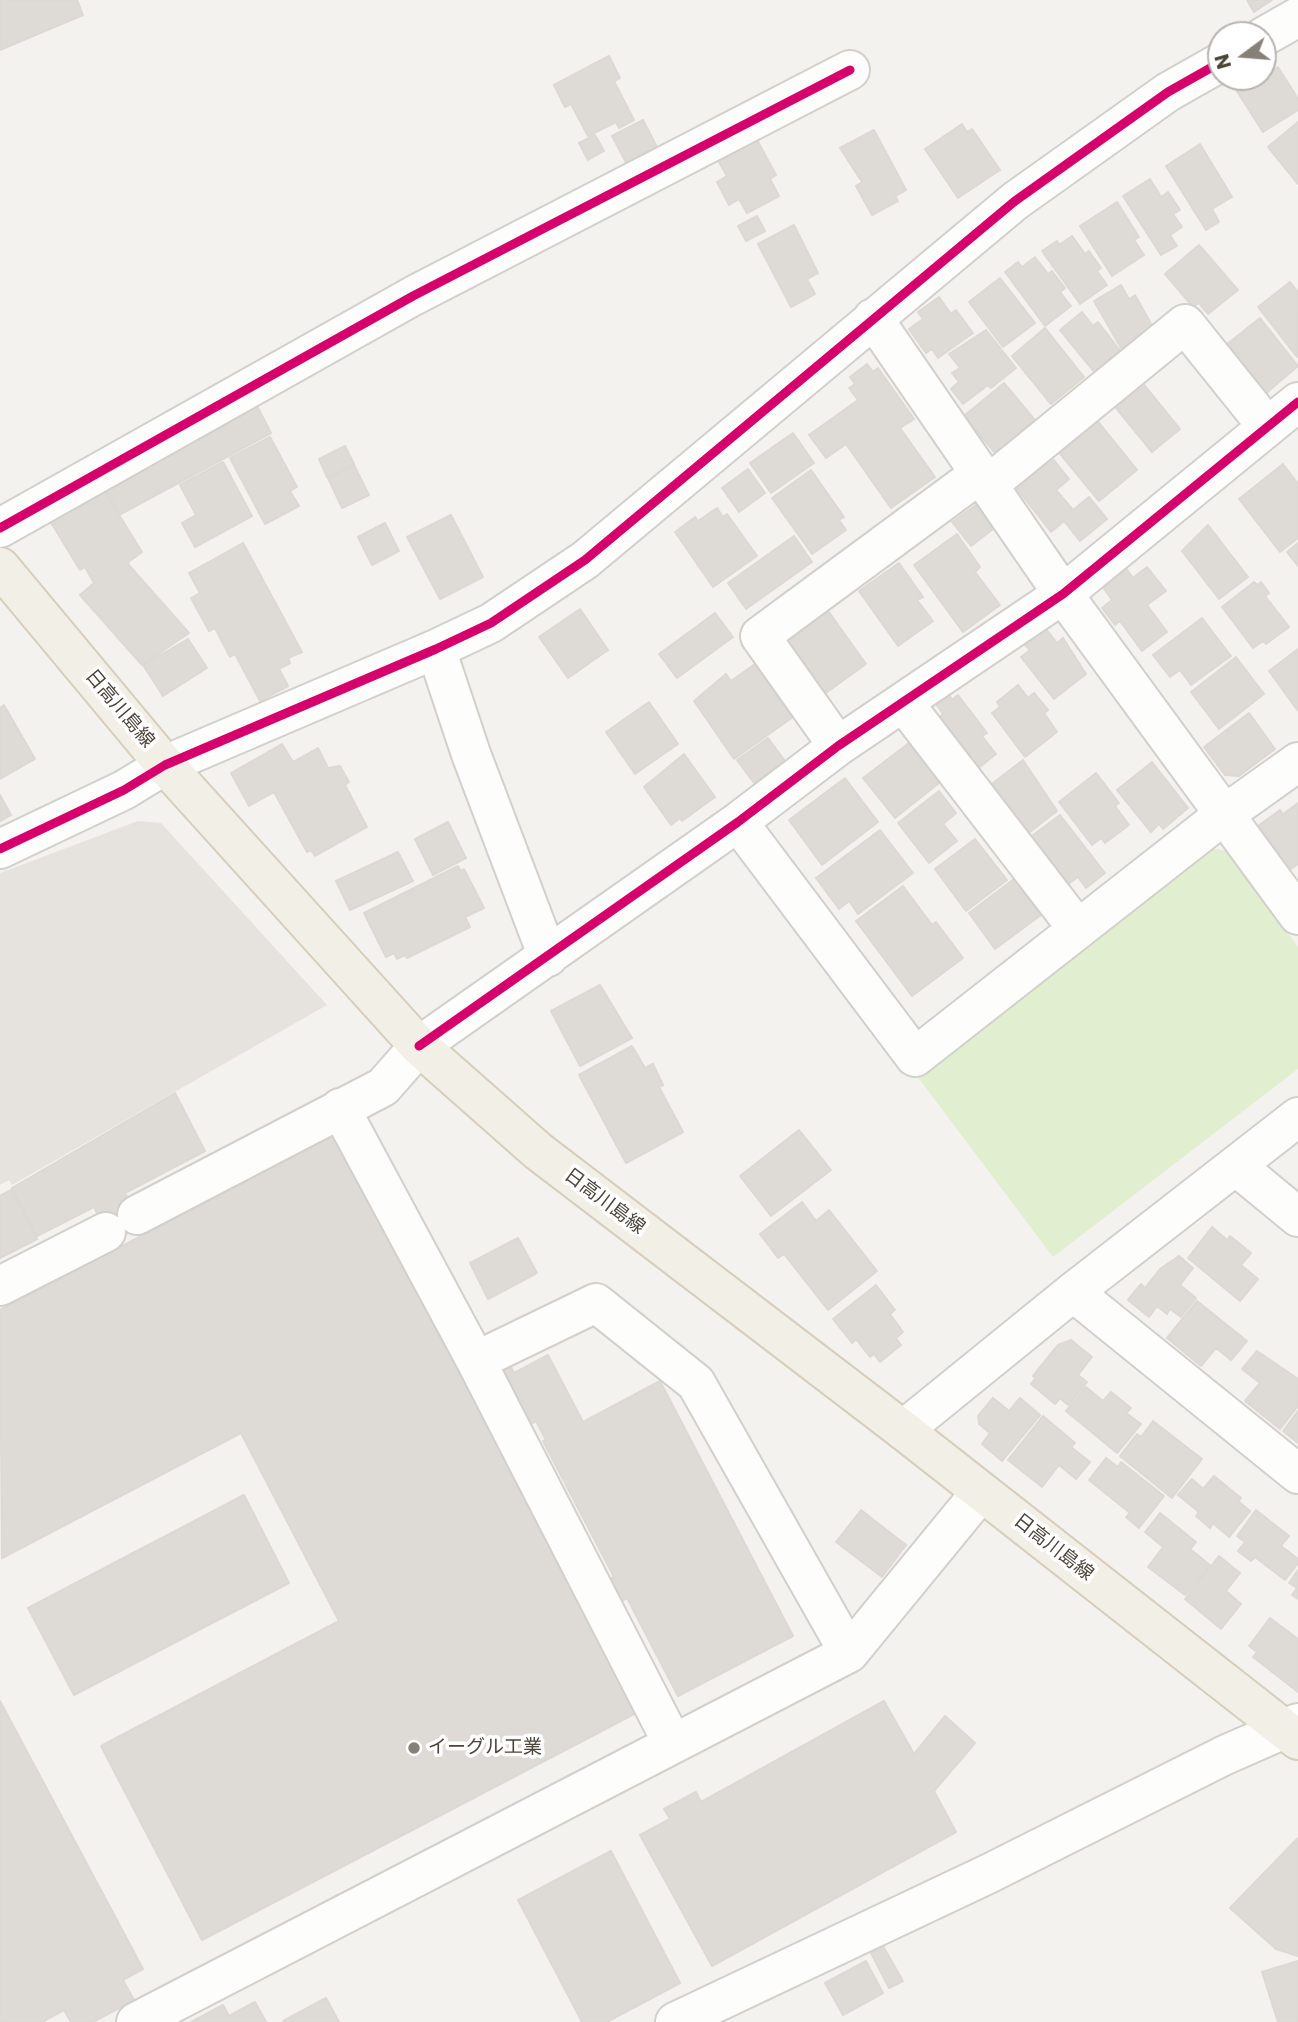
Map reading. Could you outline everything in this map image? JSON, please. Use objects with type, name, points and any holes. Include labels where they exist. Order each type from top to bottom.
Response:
[{"type":"main road","name":"日高川島線","points":[[0,567],[165,765],[419,1046],[538,1152],[1293,1730]]},
{"type":"street","points":[[1277,29],[1298,17]]},
{"type":"street","points":[[0,528],[413,296],[850,70]]},
{"type":"street","points":[[0,849],[124,790],[165,765],[491,623],[585,560],[1015,201],[1168,92],[1207,70]]},
{"type":"street","points":[[873,318],[1063,594],[1298,915]]},
{"type":"street","points":[[0,1286],[383,1087],[419,1046],[738,822],[838,746],[1063,594],[1288,414],[1185,324],[985,478],[760,636],[838,746]]},
{"type":"street","points":[[436,649],[471,754],[548,957]]},
{"type":"street","points":[[903,702],[1077,928]]},
{"type":"street","points":[[738,822],[915,1057],[1225,814],[1298,762]]},
{"type":"street","points":[[340,1108],[476,1361],[673,1744]]},
{"type":"street","points":[[903,1430],[1073,1292],[1298,1118]]},
{"type":"street","points":[[1236,1166],[1298,1217]]},
{"type":"street","points":[[1073,1292],[1298,1474]]},
{"type":"street","points":[[476,1361],[596,1303],[696,1383],[849,1653]]},
{"type":"street","points":[[135,2022],[849,1653],[981,1492]]},
{"type":"street","points":[[675,2022],[1293,1730]]},
{"type":"green space","points":[[1212,848],[1230,852],[1298,947],[1298,1069],[1053,1257],[917,1076]]},
{"type":"shaded area","points":[[138,821],[161,823],[327,1005],[12,1185],[9,1180],[0,1185],[0,873]]},
{"type":"building","points":[[0,0],[77,0],[83,15],[0,50]]},
{"type":"building","points":[[1247,0],[1272,0],[1254,12]]},
{"type":"building","points":[[609,56],[620,78],[614,81],[634,120],[619,128],[616,122],[588,136],[571,104],[565,107],[554,85]]},
{"type":"building","points":[[1278,67],[1298,99],[1298,110],[1263,132],[1237,91],[1277,91]]},
{"type":"building","points":[[643,120],[658,149],[628,166],[612,136]]},
{"type":"building","points":[[1298,122],[1298,184],[1268,147]]},
{"type":"building","points":[[962,124],[967,132],[972,129],[1000,170],[958,198],[925,149]]},
{"type":"building","points":[[874,130],[906,190],[895,196],[898,201],[872,215],[856,186],[862,182],[840,148]]},
{"type":"building","points":[[595,135],[604,151],[588,160],[579,143]]},
{"type":"building","points":[[757,140],[776,175],[770,179],[779,196],[747,213],[739,199],[729,205],[717,182],[727,176],[716,157]]},
{"type":"building","points":[[1200,144],[1232,197],[1212,209],[1219,222],[1206,230],[1166,166]]},
{"type":"building","points":[[1150,179],[1161,197],[1168,192],[1180,210],[1173,214],[1182,227],[1170,235],[1177,246],[1161,255],[1123,196]]},
{"type":"building","points":[[1117,202],[1139,237],[1134,240],[1144,255],[1112,276],[1080,226]]},
{"type":"building","points":[[757,216],[765,231],[746,241],[738,226]]},
{"type":"building","points":[[794,225],[818,273],[807,279],[815,294],[791,307],[758,244]]},
{"type":"building","points":[[1072,236],[1085,254],[1089,251],[1101,268],[1097,271],[1107,285],[1080,304],[1042,251],[1057,241],[1059,245]]},
{"type":"building","points":[[1199,245],[1238,290],[1208,314],[1199,303],[1193,307],[1165,274]]},
{"type":"building","points":[[1035,257],[1048,274],[1052,271],[1065,288],[1060,292],[1071,306],[1045,326],[1005,272],[1018,262],[1022,267]]},
{"type":"building","points":[[1000,278],[1035,323],[1003,347],[969,302]]},
{"type":"building","points":[[1290,282],[1298,292],[1297,357],[1258,307]]},
{"type":"building","points":[[1121,285],[1129,299],[1135,295],[1154,329],[1121,348],[1094,301]]},
{"type":"building","points":[[939,297],[951,314],[956,310],[973,333],[938,358],[932,349],[926,353],[909,329],[923,319],[918,312]]},
{"type":"building","points":[[1082,312],[1093,326],[1098,322],[1122,353],[1096,374],[1060,330]]},
{"type":"building","points":[[1260,318],[1298,366],[1264,395],[1226,345]]},
{"type":"building","points":[[1045,328],[1084,377],[1051,404],[1012,356]]},
{"type":"building","points":[[986,330],[1016,368],[991,388],[988,385],[963,404],[951,389],[959,382],[952,373],[960,368],[949,354]]},
{"type":"building","points":[[867,364],[873,372],[878,368],[914,419],[900,428],[935,477],[891,508],[846,444],[826,458],[809,435],[858,400],[849,388],[855,384],[850,377]]},
{"type":"building","points":[[1004,383],[1039,425],[996,454],[964,416]]},
{"type":"building","points":[[1144,385],[1180,429],[1152,452],[1116,408]]},
{"type":"building","points":[[252,396],[271,433],[119,515],[100,478]]},
{"type":"building","points":[[1095,418],[1137,470],[1099,501],[1057,450]]},
{"type":"building","points":[[793,433],[814,463],[771,493],[750,463]]},
{"type":"building","points":[[270,437],[297,487],[290,491],[299,506],[265,524],[230,458]]},
{"type":"building","points":[[345,446],[354,464],[327,477],[319,459]]},
{"type":"building","points":[[1049,454],[1069,479],[1056,490],[1073,510],[1089,497],[1107,519],[1080,541],[1064,521],[1051,532],[1017,489],[1018,479]]},
{"type":"building","points":[[223,462],[252,516],[195,547],[182,523],[196,515],[180,485]]},
{"type":"building","points":[[1283,464],[1298,484],[1298,538],[1280,552],[1239,499]]},
{"type":"building","points":[[354,465],[369,495],[342,508],[328,478]]},
{"type":"building","points":[[748,469],[765,493],[739,512],[722,488]]},
{"type":"building","points":[[811,470],[844,517],[839,520],[846,530],[812,554],[772,498]]},
{"type":"building","points":[[100,484],[142,552],[127,563],[189,633],[142,665],[80,595],[94,583],[85,567],[80,570],[47,516]]},
{"type":"building","points":[[979,503],[997,526],[971,546],[952,522]]},
{"type":"building","points":[[717,508],[723,517],[727,514],[757,556],[713,587],[675,532],[695,517],[698,521]]},
{"type":"building","points":[[451,515],[483,577],[440,599],[407,537]]},
{"type":"building","points":[[385,523],[399,551],[372,565],[358,537]]},
{"type":"building","points":[[1208,525],[1248,577],[1219,599],[1182,551]]},
{"type":"building","points":[[957,534],[980,567],[975,572],[1000,605],[963,632],[914,565]]},
{"type":"building","points":[[794,536],[812,562],[746,609],[728,583]]},
{"type":"building","points":[[243,543],[302,652],[288,658],[290,663],[279,669],[288,686],[260,701],[235,654],[230,657],[215,628],[209,631],[191,598],[200,593],[189,573]]},
{"type":"building","points":[[1298,543],[1298,566],[1287,552]]},
{"type":"building","points":[[899,563],[923,597],[917,600],[933,621],[898,646],[859,591]]},
{"type":"building","points":[[1147,567],[1166,591],[1147,605],[1167,632],[1142,651],[1120,621],[1115,625],[1102,608],[1112,600],[1102,586],[1126,568],[1133,578]]},
{"type":"building","points":[[1254,582],[1257,585],[1261,582],[1269,593],[1265,596],[1289,627],[1266,644],[1263,641],[1253,648],[1222,607]]},
{"type":"building","points":[[826,608],[866,664],[823,695],[784,639]]},
{"type":"building","points":[[580,609],[608,650],[568,678],[539,637]]},
{"type":"building","points":[[715,613],[733,637],[677,678],[659,654]]},
{"type":"building","points":[[1202,618],[1231,656],[1191,685],[1180,670],[1170,677],[1153,655]]},
{"type":"building","points":[[1046,629],[1057,643],[1063,638],[1086,674],[1054,699],[1021,657],[1030,650],[1025,645]]},
{"type":"building","points":[[188,639],[207,668],[163,696],[143,665]]},
{"type":"building","points":[[1298,649],[1298,711],[1269,671]]},
{"type":"building","points":[[1236,657],[1264,694],[1219,729],[1191,692]]},
{"type":"building","points":[[755,664],[793,717],[734,759],[694,701],[726,674],[731,681]]},
{"type":"building","points":[[1018,685],[1028,698],[1034,693],[1048,710],[1044,713],[1057,732],[1025,757],[992,713],[1000,707],[997,702]]},
{"type":"building","points":[[949,694],[952,700],[958,695],[987,733],[982,736],[996,754],[975,771],[936,720],[943,714],[936,704]]},
{"type":"building","points":[[649,702],[678,744],[635,774],[606,732]]},
{"type":"building","points":[[4,705],[35,759],[0,779],[0,708]]},
{"type":"building","points":[[1249,713],[1275,749],[1239,776],[1225,775],[1204,747]]},
{"type":"building","points":[[768,738],[785,761],[754,783],[737,760]]},
{"type":"building","points":[[909,743],[939,783],[895,818],[863,778]]},
{"type":"building","points":[[282,744],[293,762],[318,748],[328,768],[340,766],[349,782],[345,785],[367,827],[315,856],[311,850],[307,852],[274,792],[249,806],[231,773]]},
{"type":"building","points":[[684,754],[715,797],[682,821],[680,818],[671,825],[644,787]]},
{"type":"building","points":[[1023,760],[1057,811],[1026,835],[989,786]]},
{"type":"building","points":[[1152,762],[1188,808],[1163,829],[1159,824],[1151,832],[1117,790]]},
{"type":"building","points":[[1096,773],[1119,803],[1115,806],[1129,825],[1105,843],[1101,838],[1092,845],[1059,802]]},
{"type":"building","points":[[845,778],[878,822],[822,865],[789,820]]},
{"type":"building","points":[[939,791],[956,813],[943,824],[957,841],[929,863],[898,823]]},
{"type":"building","points":[[0,795],[11,815],[0,821]]},
{"type":"building","points":[[1298,803],[1298,864],[1291,869],[1258,826],[1280,810],[1283,814]]},
{"type":"building","points":[[1060,815],[1105,873],[1086,888],[1078,877],[1062,889],[1025,841]]},
{"type":"building","points":[[448,822],[466,858],[433,875],[415,839]]},
{"type":"building","points":[[880,830],[913,873],[858,914],[849,901],[839,909],[816,878]]},
{"type":"building","points":[[975,839],[1007,880],[966,911],[935,869]]},
{"type":"building","points":[[398,852],[413,881],[350,910],[336,881]]},
{"type":"building","points":[[458,866],[461,871],[464,869],[484,908],[465,917],[470,927],[407,958],[405,955],[397,959],[394,953],[386,957],[364,913]]},
{"type":"building","points":[[1014,879],[1041,915],[995,949],[969,913]]},
{"type":"building","points":[[903,886],[932,925],[936,922],[963,958],[912,996],[856,921]]},
{"type":"building","points":[[600,985],[632,1038],[580,1066],[551,1011]]},
{"type":"building","points":[[632,1046],[645,1068],[653,1064],[663,1085],[659,1087],[683,1132],[626,1163],[579,1075]]},
{"type":"building","points":[[175,1093],[205,1151],[125,1193],[142,1226],[112,1241],[94,1207],[37,1236],[12,1188]]},
{"type":"building","points":[[799,1130],[831,1170],[771,1216],[740,1176]]},
{"type":"building","points":[[334,1135],[468,1390],[511,1367],[514,1373],[548,1355],[583,1422],[660,1381],[793,1636],[678,1696],[627,1598],[588,1618],[638,1712],[202,1940],[101,1746],[339,1621],[241,1433],[2,1558],[0,1310]],"holes":[[[536,1421],[546,1440],[543,1441],[614,1577],[576,1596],[496,1443]]]},
{"type":"building","points":[[11,1190],[37,1239],[0,1258],[0,1196]]},
{"type":"building","points":[[802,1202],[816,1221],[829,1210],[877,1271],[828,1310],[784,1254],[778,1258],[760,1234]]},
{"type":"building","points":[[1212,1227],[1227,1240],[1230,1236],[1251,1253],[1241,1265],[1258,1279],[1240,1301],[1188,1258]]},
{"type":"building","points":[[518,1238],[537,1273],[488,1299],[470,1263]]},
{"type":"building","points":[[1179,1256],[1193,1268],[1180,1285],[1196,1298],[1181,1317],[1170,1309],[1167,1314],[1157,1306],[1149,1317],[1128,1300],[1141,1284],[1145,1288],[1160,1269]]},
{"type":"building","points":[[876,1285],[895,1310],[890,1314],[903,1332],[896,1338],[901,1345],[880,1362],[874,1354],[870,1357],[856,1339],[852,1343],[833,1319]]},
{"type":"building","points":[[1197,1301],[1247,1341],[1231,1360],[1216,1348],[1201,1366],[1167,1338]]},
{"type":"building","points":[[1071,1340],[1092,1357],[1078,1375],[1087,1382],[1068,1405],[1060,1398],[1055,1404],[1031,1384],[1036,1378],[1033,1376],[1058,1345]]},
{"type":"building","points":[[1257,1351],[1298,1379],[1298,1406],[1280,1429],[1245,1401],[1260,1383],[1242,1369]]},
{"type":"building","points":[[1086,1387],[1103,1401],[1111,1392],[1131,1408],[1126,1413],[1141,1424],[1117,1453],[1066,1411]]},
{"type":"building","points":[[993,1398],[1009,1411],[1020,1398],[1040,1415],[1002,1461],[982,1444],[990,1433],[979,1424],[978,1416]]},
{"type":"building","points":[[1298,1411],[1298,1443],[1283,1431]]},
{"type":"building","points":[[1043,1416],[1075,1443],[1071,1447],[1090,1462],[1076,1479],[1059,1465],[1042,1487],[1008,1460]]},
{"type":"building","points":[[1153,1421],[1202,1459],[1172,1498],[1120,1456],[1137,1434],[1141,1437]]},
{"type":"building","points":[[1106,1458],[1118,1467],[1121,1462],[1164,1496],[1139,1528],[1126,1517],[1130,1513],[1089,1480]]},
{"type":"building","points":[[1214,1476],[1241,1498],[1238,1501],[1250,1511],[1229,1537],[1213,1523],[1210,1528],[1196,1516],[1199,1512],[1178,1495],[1192,1479],[1203,1489]]},
{"type":"building","points":[[244,1495],[289,1583],[74,1695],[28,1608]]},
{"type":"building","points":[[861,1510],[906,1545],[882,1577],[836,1542]]},
{"type":"building","points":[[1256,1510],[1289,1536],[1281,1546],[1298,1559],[1298,1563],[1285,1580],[1255,1557],[1251,1561],[1238,1551],[1245,1542],[1237,1536]]},
{"type":"building","points":[[1160,1513],[1196,1542],[1190,1549],[1210,1565],[1185,1595],[1148,1567],[1163,1547],[1145,1532]]},
{"type":"building","points":[[1219,1556],[1240,1573],[1226,1591],[1241,1604],[1221,1629],[1185,1599]]},
{"type":"building","points":[[1298,1570],[1298,1599],[1292,1595],[1297,1588],[1289,1583]]},
{"type":"building","points":[[1270,1618],[1298,1639],[1298,1692],[1253,1657],[1257,1652],[1249,1646]]},
{"type":"building","points":[[0,1701],[143,1969],[123,1980],[134,2000],[93,2022],[71,2022],[64,2010],[42,2022],[0,2022]]},
{"type":"building","points":[[884,1701],[914,1754],[945,1716],[975,1743],[934,1791],[956,1832],[712,1966],[640,1835],[670,1819],[664,1809],[696,1792],[701,1802]]},
{"type":"building","points":[[1298,1838],[1298,1956],[1276,1949],[1230,1908]]},
{"type":"building","points":[[611,1851],[680,1983],[607,2022],[582,2022],[518,1900]]},
{"type":"building","points":[[883,1946],[903,1981],[889,1988],[871,1953]]},
{"type":"building","points":[[866,1961],[883,1993],[843,2015],[825,1983]]},
{"type":"building","points":[[1298,1961],[1298,2022],[1278,2022],[1262,1972]]},
{"type":"building","points":[[326,1998],[339,2022],[283,2022],[283,2021]]},
{"type":"building","points":[[255,2002],[266,2022],[191,2022],[223,2005],[229,2016]]},
{"type":"cycle path","points":[[0,528],[413,296],[850,70]]},
{"type":"cycle path","points":[[0,849],[124,790],[165,765],[491,623],[585,560],[1015,201],[1168,92],[1207,70]]},
{"type":"cycle path","points":[[419,1046],[738,822],[838,746],[1063,594],[1298,402]]},
{"type":"place","name":"イーグル工業","points":[[414,1748]]}]
